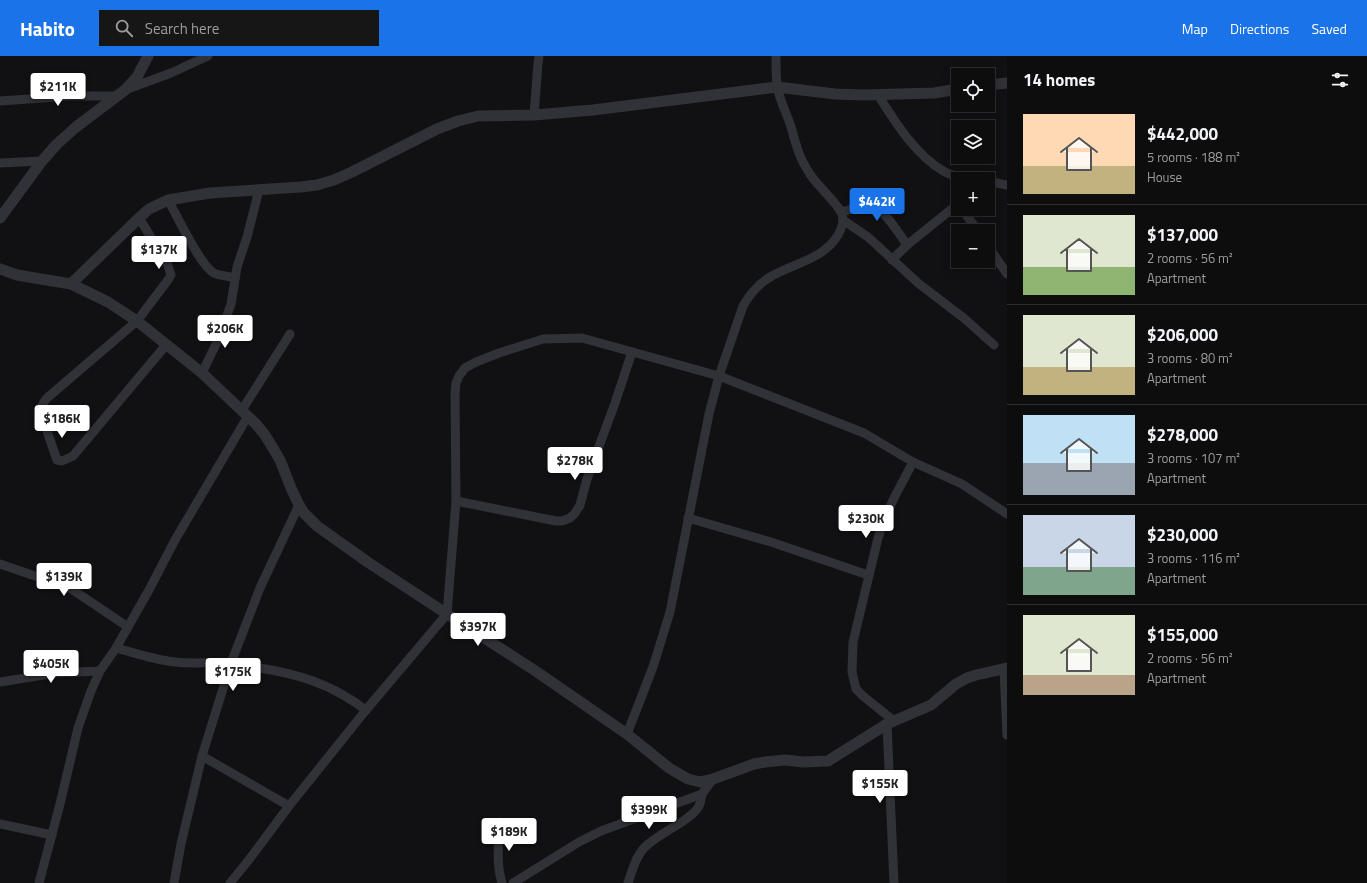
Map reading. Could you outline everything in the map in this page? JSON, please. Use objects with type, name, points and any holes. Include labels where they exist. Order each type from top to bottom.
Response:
[{"type":"street","points":[[0,218],[42,161],[57,144],[76,127],[121,94],[137,77],[148,56]]},
{"type":"street","points":[[0,101],[121,94],[208,56]]},
{"type":"street","points":[[534,115],[539,56]]},
{"type":"street","points":[[776,56],[777,87],[791,126],[796,146],[813,179],[842,216],[868,237],[918,283],[965,319],[994,345]]},
{"type":"street","points":[[995,84],[1007,83]]},
{"type":"street","points":[[71,284],[139,218],[154,206],[168,200],[210,193],[317,185],[334,180],[352,172],[411,142],[458,121],[478,116],[534,115],[637,105],[777,87],[835,94],[878,95],[951,91]]},
{"type":"street","points":[[878,95],[893,119],[912,143],[935,165],[951,174]]},
{"type":"street","points":[[0,163],[42,161]]},
{"type":"street","points":[[995,182],[1007,185]]},
{"type":"street","points":[[202,373],[219,338],[231,304],[237,267],[247,237],[259,190]]},
{"type":"street","points":[[168,200],[208,269],[218,274],[236,278]]},
{"type":"street","points":[[842,216],[867,205],[876,207],[885,215],[907,245]]},
{"type":"street","points":[[892,260],[907,245],[951,210]]},
{"type":"street","points":[[628,734],[653,667],[670,612],[709,414],[719,376],[743,306],[749,295],[758,285],[770,277],[821,253],[833,242],[838,234],[842,216]]},
{"type":"street","points":[[139,218],[167,263],[171,275],[137,321],[47,398],[42,404],[40,408],[41,414],[57,460],[62,461],[73,456],[166,345]]},
{"type":"street","points":[[995,256],[1007,274]]},
{"type":"street","points":[[0,269],[17,275],[71,284],[108,302],[137,321],[202,373],[245,413],[265,436],[277,455],[299,505],[304,513],[317,526],[628,734],[681,776],[700,782],[713,779],[754,764],[765,762],[785,760],[803,762],[828,761],[891,722],[931,705],[967,678],[1006,669],[1007,735]]},
{"type":"street","points":[[0,277],[17,275]]},
{"type":"street","points":[[39,883],[78,728],[100,671],[116,648],[149,590],[175,540],[290,334]]},
{"type":"street","points":[[230,883],[289,806],[366,710],[447,614],[456,501],[456,384],[459,376],[465,368],[476,362],[498,353],[544,339],[582,338],[719,376],[864,433],[914,462],[962,484],[1007,514]]},
{"type":"street","points":[[456,501],[556,521],[562,521],[570,518],[580,505],[587,479],[632,352]]},
{"type":"street","points":[[894,883],[891,722],[856,689],[852,672],[853,642],[868,575],[884,520],[894,498],[914,462]]},
{"type":"street","points":[[174,883],[181,844],[202,756],[231,663],[260,588],[299,505]]},
{"type":"street","points":[[688,518],[771,542],[868,575]]},
{"type":"street","points":[[0,564],[70,588],[128,627]]},
{"type":"street","points":[[116,648],[152,658],[175,662],[231,663],[280,671],[316,681],[348,696],[366,710]]},
{"type":"street","points":[[0,682],[56,673],[100,671]]},
{"type":"street","points":[[202,756],[289,806]]},
{"type":"street","points":[[628,883],[640,854],[645,847],[696,811],[700,805],[702,794],[713,779]]},
{"type":"street","points":[[513,883],[574,845],[601,831],[702,794]]},
{"type":"street","points":[[501,822],[498,840],[498,871],[502,883]]},
{"type":"street","points":[[0,824],[52,835]]}]
